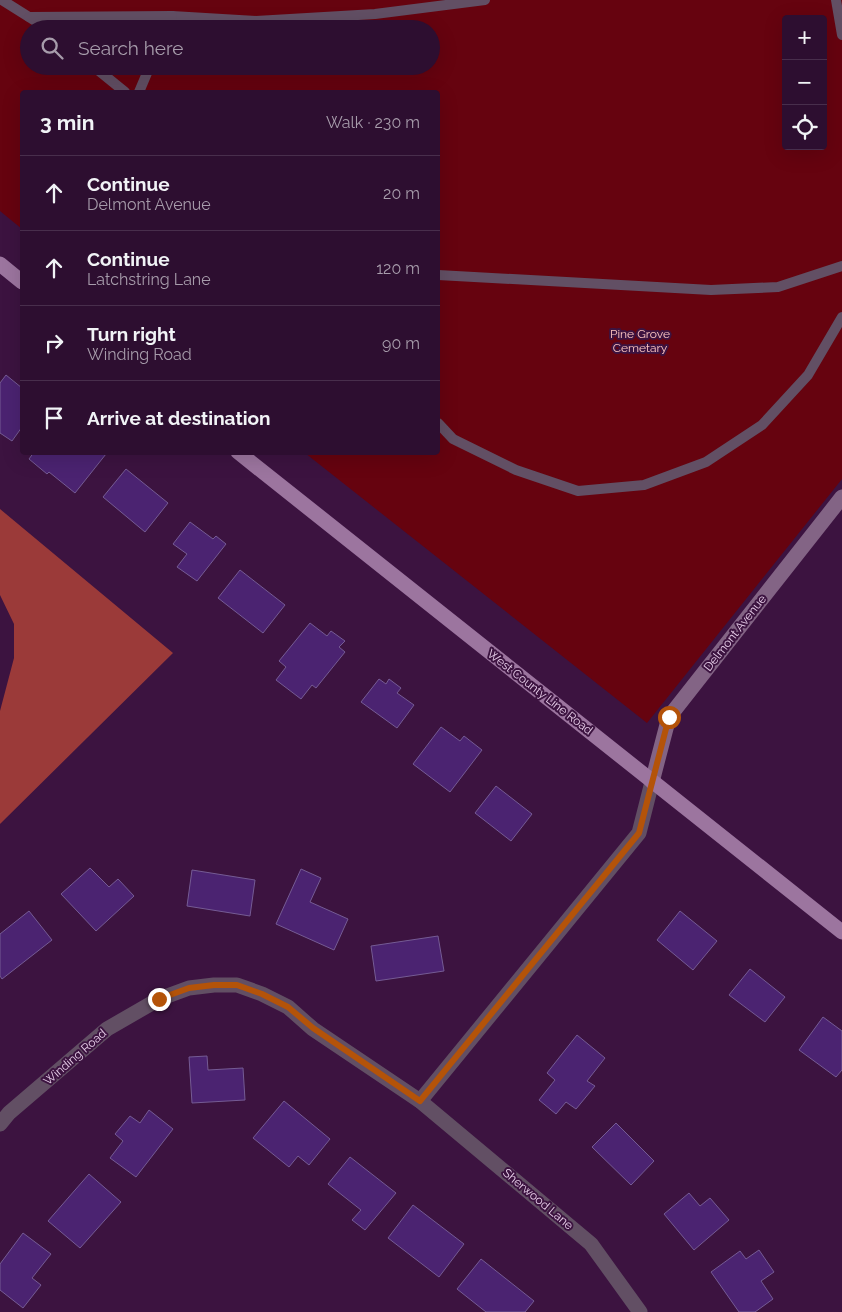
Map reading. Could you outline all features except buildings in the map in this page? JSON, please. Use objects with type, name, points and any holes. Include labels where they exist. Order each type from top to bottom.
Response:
[{"type":"main road","points":[[1,268],[20,281]]},
{"type":"main road","name":"West County Line Road","points":[[242,455],[842,932]]},
{"type":"street","name":"Delmont Avenue","points":[[652,782],[669,717],[842,497]]},
{"type":"street","points":[[420,1101],[639,833],[652,782]]},
{"type":"street","name":"Winding Road","points":[[0,1124],[107,1028],[159,999],[189,988],[214,985],[237,985],[262,994],[288,1007],[313,1028],[420,1101]]},
{"type":"street","name":"Sherwood Lane","points":[[420,1101],[591,1244],[640,1312]]},
{"type":"lane","points":[[2,0],[34,20]]},
{"type":"lane","points":[[286,20],[375,14],[485,0]]},
{"type":"lane","points":[[836,0],[842,35]]},
{"type":"lane","points":[[29,17],[172,16],[228,20]]},
{"type":"lane","points":[[170,20],[172,16]]},
{"type":"lane","points":[[104,75],[123,90]]},
{"type":"lane","points":[[140,90],[146,75]]},
{"type":"lane","points":[[440,275],[711,290],[778,287],[842,266]]},
{"type":"lane","points":[[440,425],[453,439],[516,470],[578,491],[644,485],[706,462],[762,425],[808,375],[842,317]]},
{"type":"green space","name":"Pine Grove Cemetary","points":[[0,0],[842,0],[842,479],[647,723],[308,455],[440,455],[440,90],[20,90],[20,227],[0,211]]},
{"type":"shaded area","points":[[0,509],[173,653],[0,824],[0,711],[14,658],[14,624],[0,595]]},
{"type":"route","points":[[159,999],[189,988],[214,985],[237,985],[262,994],[288,1007],[313,1028],[420,1101],[639,833],[669,717]]}]
